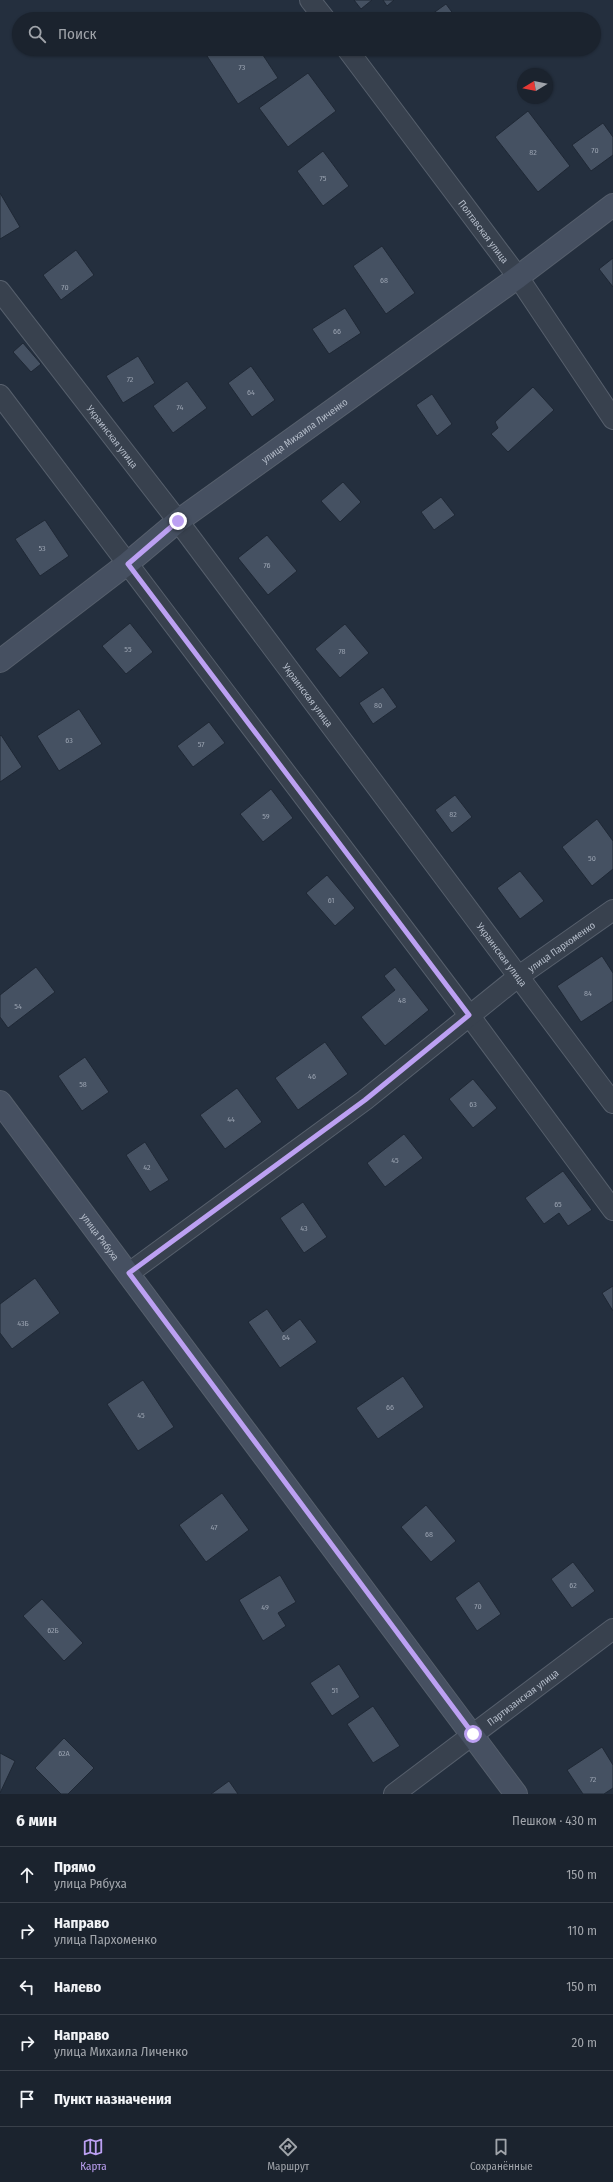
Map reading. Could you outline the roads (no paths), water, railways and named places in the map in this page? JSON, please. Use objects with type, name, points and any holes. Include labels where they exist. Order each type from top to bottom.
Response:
[{"type":"main road","name":"улица Михаила Личенко","points":[[0,661],[128,564],[178,521],[518,277],[613,205]]},
{"type":"main road","name":"улица Рябуха","points":[[0,1102],[473,1734],[516,1794]]},
{"type":"street","points":[[310,0],[319,12]]},
{"type":"street","name":"Полтавская улица","points":[[352,56],[518,277],[613,418]]},
{"type":"street","name":"Украинская улица","points":[[0,290],[178,521],[613,1103]]},
{"type":"street","points":[[0,394],[469,1015],[613,1210]]},
{"type":"street","name":"улица Пархоменко","points":[[129,1273],[365,1100],[519,976],[613,910]]},
{"type":"street","name":"Партизанская улица","points":[[394,1794],[613,1629]]}]
